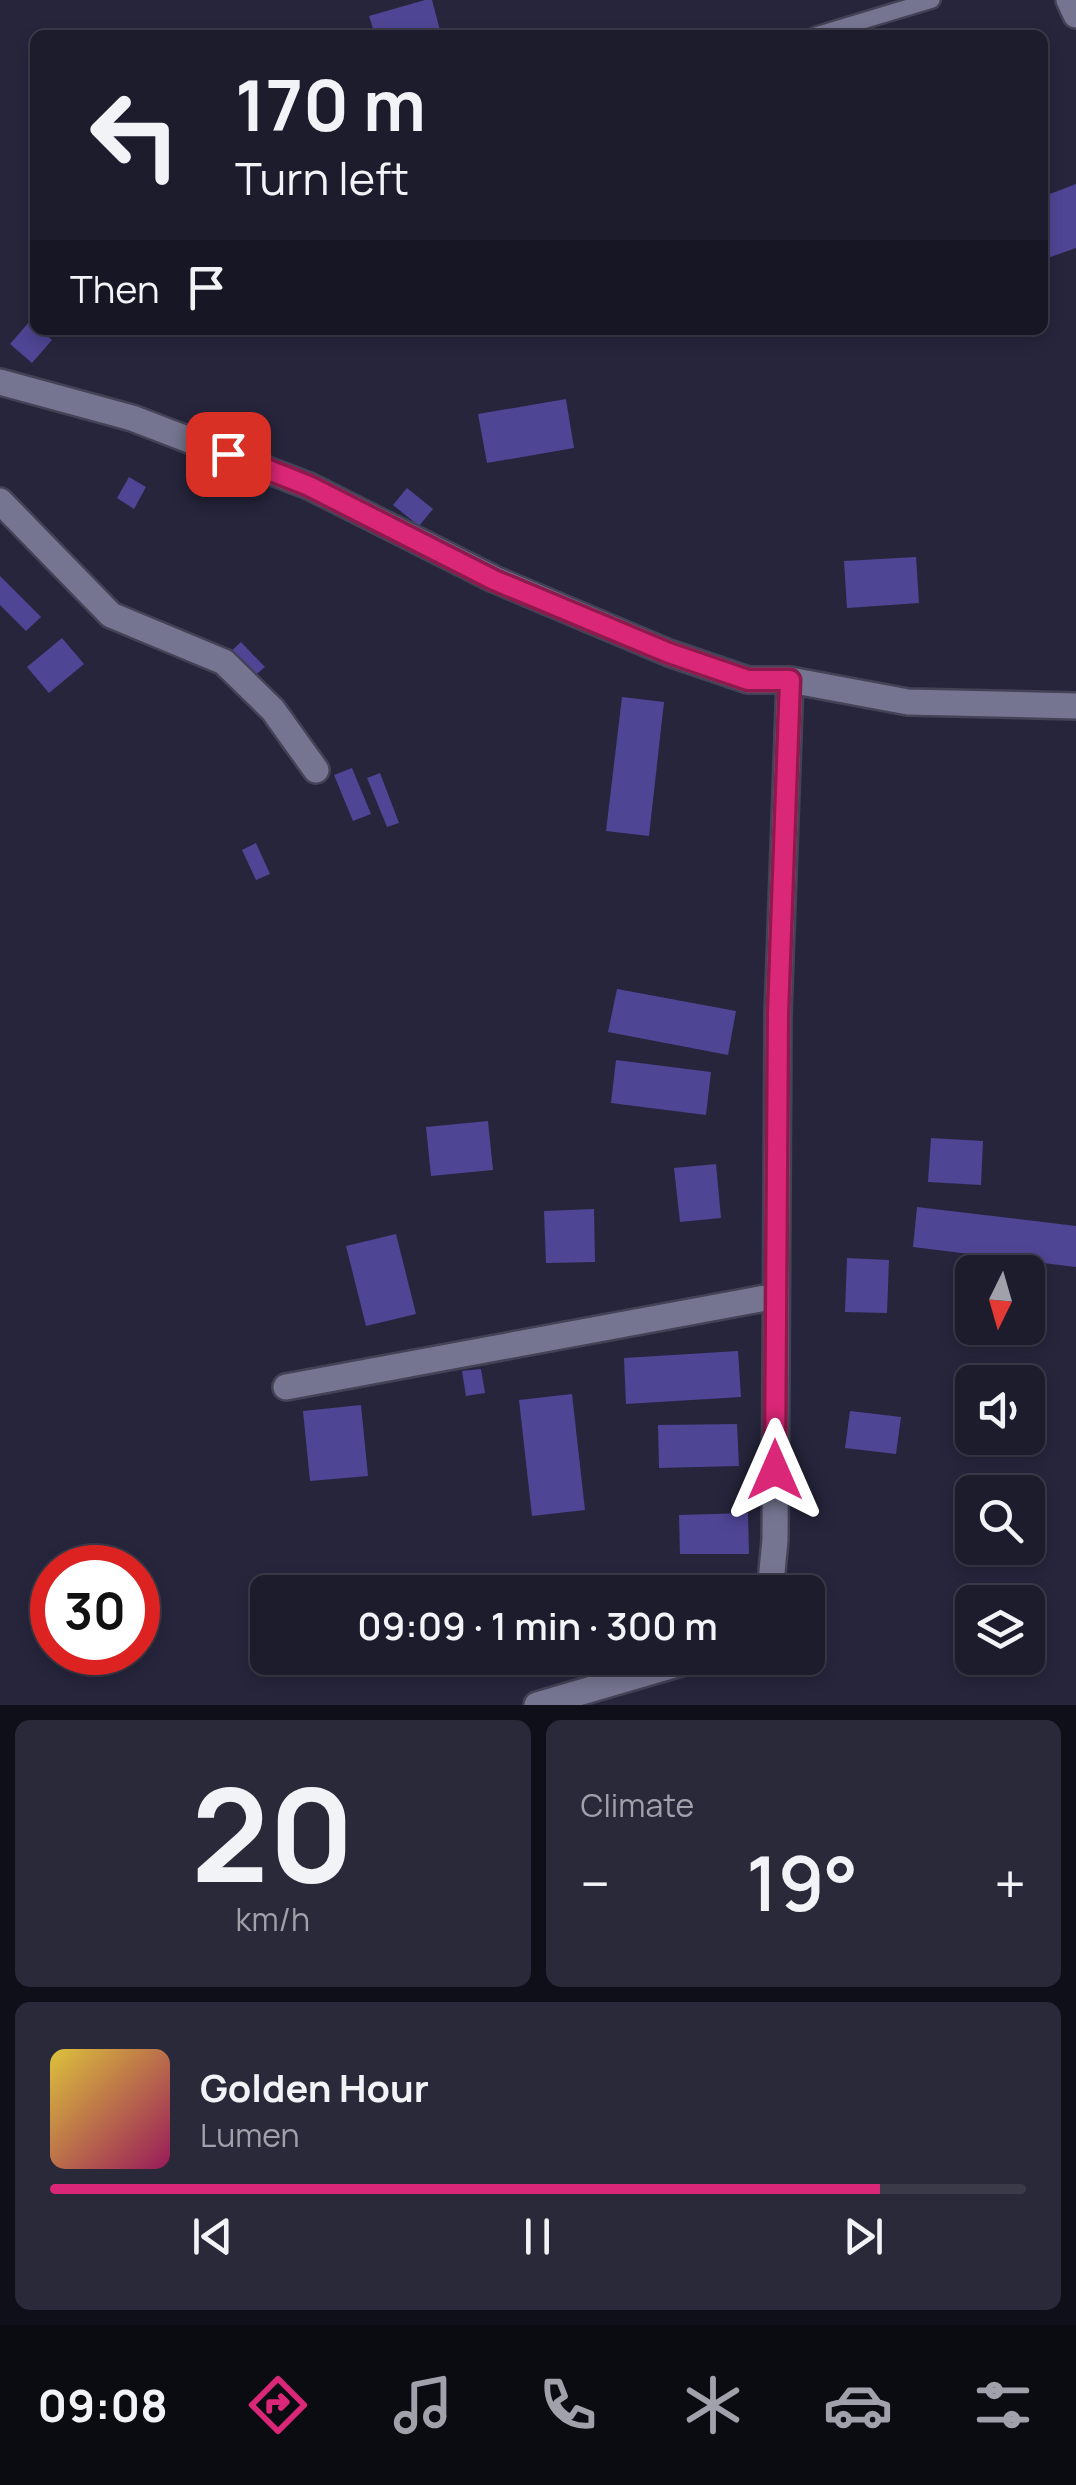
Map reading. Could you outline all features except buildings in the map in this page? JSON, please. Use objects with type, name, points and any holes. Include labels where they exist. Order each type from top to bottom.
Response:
[{"type":"street","points":[[1069,0],[1076,15]]},
{"type":"street","points":[[0,382],[132,418],[309,486],[494,580],[669,653],[748,680],[790,680],[908,702],[1076,706]]},
{"type":"street","points":[[0,501],[111,615],[224,662],[273,710],[316,770]]},
{"type":"street","points":[[772,1575],[778,1014],[790,680]]},
{"type":"street","points":[[286,1387],[776,1296]]},
{"type":"street","points":[[537,1705],[640,1675]]},
{"type":"lane","points":[[833,30],[932,0]]},
{"type":"route","points":[[228,454],[309,486],[494,580],[669,653],[748,680],[790,680],[778,1014],[775,1470]]}]
